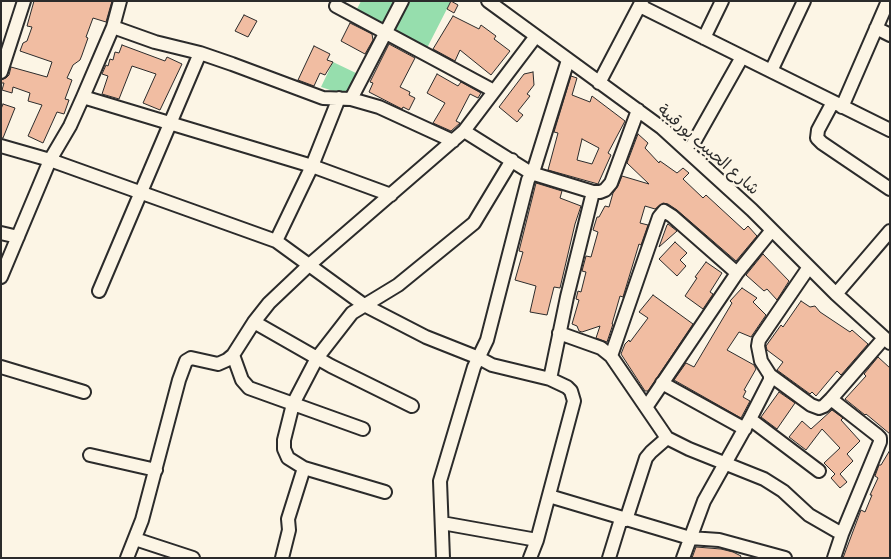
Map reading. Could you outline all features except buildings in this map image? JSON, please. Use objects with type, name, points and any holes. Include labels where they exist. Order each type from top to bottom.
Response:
[{"type":"street","points":[[1,72],[24,1]]},
{"type":"street","points":[[1,277],[50,160],[70,126],[83,97],[113,27],[120,1]]},
{"type":"street","points":[[276,241],[345,98],[386,33],[402,1]]},
{"type":"street","name":"شارع الحبيب بورقيبة","points":[[488,1],[638,110],[689,151],[836,294],[887,340]]},
{"type":"street","points":[[704,38],[722,1]]},
{"type":"street","points":[[771,71],[804,1]]},
{"type":"street","points":[[888,1],[837,104],[818,130],[817,138],[822,144],[890,189]]},
{"type":"street","points":[[599,82],[641,4],[704,38],[890,130]]},
{"type":"street","points":[[336,6],[494,90]]},
{"type":"street","points":[[113,27],[155,42],[200,53],[323,98],[345,98],[379,107],[453,141]]},
{"type":"street","points":[[876,28],[890,35]]},
{"type":"street","points":[[127,558],[142,520],[179,380],[186,361],[191,358],[218,364],[233,355],[254,322],[269,303],[308,266],[464,131],[536,36]]},
{"type":"street","points":[[100,291],[200,53]]},
{"type":"street","points":[[689,151],[742,57]]},
{"type":"street","points":[[444,558],[440,481],[474,367],[487,340],[528,180],[568,60]]},
{"type":"street","points":[[83,97],[312,166],[391,195]]},
{"type":"street","points":[[464,131],[531,173],[593,192],[605,190],[611,183],[638,110]]},
{"type":"street","points":[[1,146],[50,160],[140,194],[276,241],[364,305],[426,337],[492,365],[550,379],[572,391],[574,401],[537,540],[530,558]]},
{"type":"street","points":[[385,492],[304,468],[288,458],[284,449],[284,440],[293,404],[316,358],[352,314],[398,285],[474,223],[512,160]]},
{"type":"street","points":[[550,379],[577,253],[593,192]]},
{"type":"street","points":[[611,356],[659,217],[664,211],[737,272]]},
{"type":"street","points":[[647,406],[737,272],[772,230]]},
{"type":"street","points":[[836,294],[890,231]]},
{"type":"street","points":[[1,232],[18,238]]},
{"type":"street","points":[[809,267],[758,344],[761,361],[770,376],[815,408],[824,406],[887,340]]},
{"type":"street","points":[[254,322],[316,358],[412,406]]},
{"type":"street","points":[[559,333],[602,348],[611,356],[647,406],[667,438],[689,449],[752,473],[773,484],[809,515],[842,534]]},
{"type":"street","points":[[233,355],[245,385],[249,388],[363,429]]},
{"type":"street","points":[[1,368],[84,392]]},
{"type":"street","points":[[683,558],[704,501],[747,424],[770,380],[770,376]]},
{"type":"street","points":[[662,383],[747,424],[820,471]]},
{"type":"street","points":[[831,399],[880,438],[878,449],[842,534],[834,558]]},
{"type":"street","points":[[609,558],[646,458],[650,452],[667,438]]},
{"type":"street","points":[[90,455],[156,470]]},
{"type":"street","points":[[282,558],[289,530],[288,519],[304,468]]},
{"type":"street","points":[[549,496],[624,520],[690,538],[719,540],[786,558]]},
{"type":"street","points":[[442,523],[537,540]]},
{"type":"street","points":[[134,539],[193,558]]},
{"type":"green space","points":[[361,1],[396,1],[386,20],[379,23],[356,11]]},
{"type":"green space","points":[[409,1],[451,1],[427,48],[399,34],[396,29],[396,24]]},
{"type":"green space","points":[[333,62],[358,74],[348,91],[333,91],[321,87]]}]
